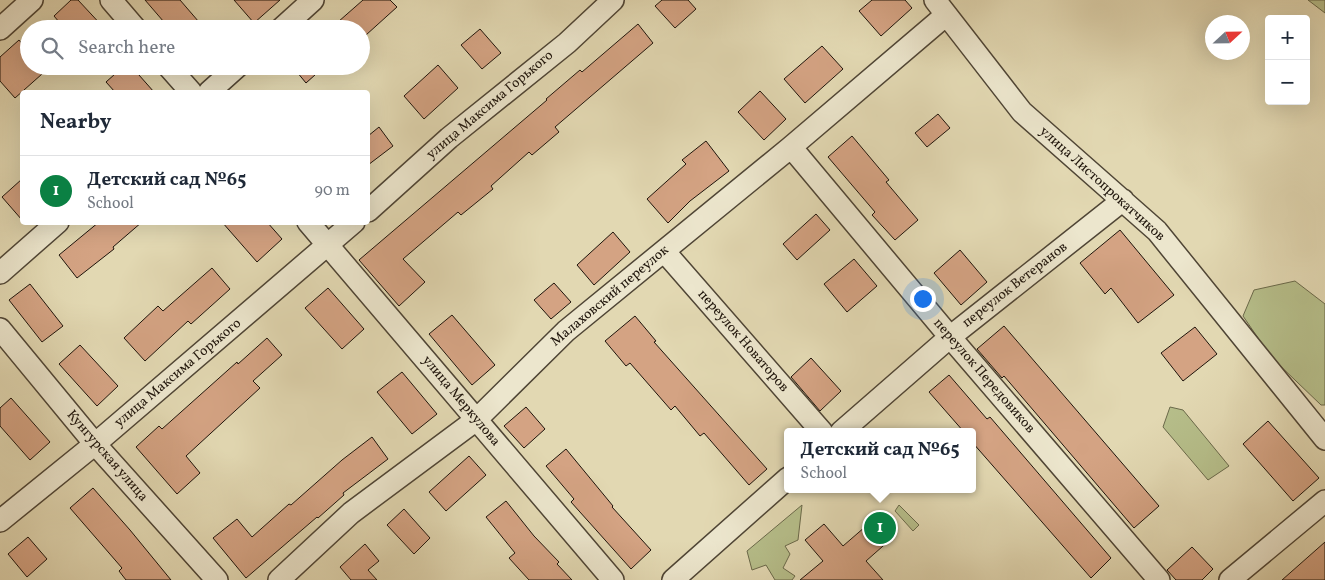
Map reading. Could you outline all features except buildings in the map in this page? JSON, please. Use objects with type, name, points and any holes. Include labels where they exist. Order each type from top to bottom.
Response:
[{"type":"street","points":[[0,29],[32,0]]},
{"type":"street","points":[[111,0],[128,20]]},
{"type":"street","points":[[290,20],[313,0]]},
{"type":"street","name":"улица Максима Горького","points":[[370,209],[449,138],[567,42],[613,0]]},
{"type":"street","name":"Малаховский переулок","points":[[279,580],[351,513],[476,420],[566,331],[791,147],[940,8]]},
{"type":"street","name":"улица Листопрокатчиков","points":[[940,8],[1022,112],[1157,230],[1325,439]]},
{"type":"street","points":[[176,75],[189,90]]},
{"type":"street","points":[[211,90],[228,75]]},
{"type":"street","name":"переулок Передовиков","points":[[791,147],[950,337],[1159,580]]},
{"type":"street","name":"переулок Ветеранов","points":[[846,428],[950,337],[1124,200]]},
{"type":"street","points":[[0,273],[55,225]]},
{"type":"street","name":"улица Меркулова","points":[[311,225],[613,580]]},
{"type":"street","name":"улица Максима Горького","points":[[0,521],[95,444],[351,225]]},
{"type":"street","name":"переулок Новаторов","points":[[664,251],[819,428]]},
{"type":"street","name":"Кунгурская улица","points":[[0,329],[95,444],[218,580]]},
{"type":"street","points":[[673,580],[784,482]]},
{"type":"street","points":[[1230,580],[1325,501]]},
{"type":"green space","points":[[1308,0],[1325,0],[1325,13]]},
{"type":"green space","points":[[1295,281],[1325,304],[1325,405],[1321,405],[1271,357],[1243,316],[1254,290]]},
{"type":"green space","points":[[1170,407],[1183,410],[1229,466],[1208,480],[1163,427]]},
{"type":"green space","points":[[802,505],[798,540],[785,546],[790,554],[783,568],[795,576],[792,580],[775,580],[766,565],[752,570],[747,551]]},
{"type":"green space","points":[[899,505],[919,525],[913,531],[895,511]]},
{"type":"place","name":"Детский сад №65","points":[[880,528]]}]
